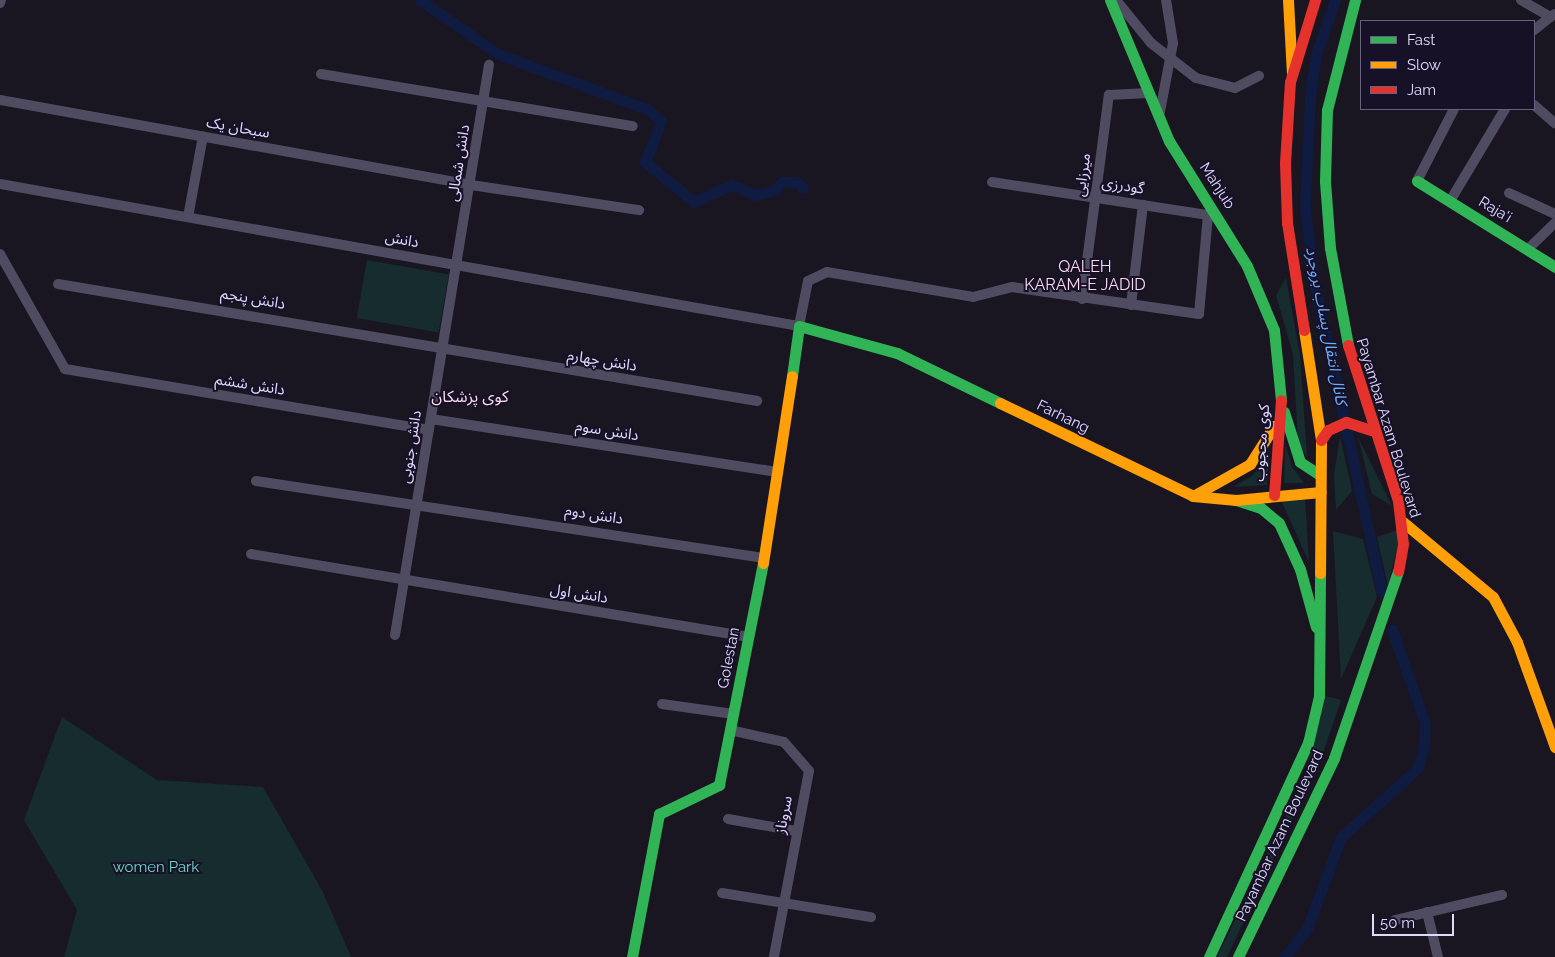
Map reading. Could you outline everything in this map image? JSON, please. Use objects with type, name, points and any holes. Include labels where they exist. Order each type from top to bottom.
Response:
[{"type":"main road","name":"Mahjub","points":[[1110,0],[1159,117],[1213,216],[1262,294],[1276,338],[1281,394]]},
{"type":"main road","points":[[1288,0],[1292,74]]},
{"type":"main road","name":"Payambar Azam Boulevard","points":[[1209,957],[1297,772],[1319,696],[1321,650],[1321,440],[1287,223],[1286,121],[1292,74],[1315,0]]},
{"type":"main road","name":"Payambar Azam Boulevard","points":[[1238,957],[1337,750],[1398,574],[1403,522],[1371,430],[1337,301],[1325,181],[1332,79],[1355,0]]},
{"type":"main road","name":"Raja'i","points":[[1417,181],[1528,248],[1555,267]]},
{"type":"main road","name":"Golestan","points":[[632,957],[658,814],[719,785],[764,558],[799,326]]},
{"type":"main road","name":"Farhang","points":[[799,326],[897,353],[1193,496],[1236,500],[1320,492]]},
{"type":"main road","points":[[1281,394],[1295,451],[1303,466],[1320,475]]},
{"type":"main road","points":[[1193,496],[1230,478],[1259,455],[1275,425],[1281,394]]},
{"type":"main road","name":"کوی محجوب","points":[[1274,495],[1281,394]]},
{"type":"main road","points":[[1321,440],[1328,430],[1346,422],[1371,430]]},
{"type":"main road","points":[[1236,500],[1271,514],[1286,534],[1300,569],[1321,650]]},
{"type":"main road","points":[[1403,522],[1492,597],[1513,634],[1555,747]]},
{"type":"street","points":[[1116,0],[1151,42],[1216,87],[1235,88],[1260,76]]},
{"type":"street","points":[[1159,117],[1172,58],[1166,0]]},
{"type":"street","points":[[1522,0],[1552,15],[1535,29]]},
{"type":"street","name":"دانش شمالی","points":[[459,265],[489,66]]},
{"type":"street","points":[[321,74],[633,126]]},
{"type":"street","name":"میرزایی","points":[[1082,299],[1109,95],[1148,93]]},
{"type":"street","name":"سبحان یک","points":[[0,100],[471,185],[639,210]]},
{"type":"street","points":[[1535,106],[1555,122]]},
{"type":"street","points":[[1417,181],[1453,110]]},
{"type":"street","points":[[1450,201],[1503,110]]},
{"type":"street","points":[[188,217],[203,136]]},
{"type":"street","name":"گودرزی","points":[[992,182],[1213,216]]},
{"type":"street","name":"دانش","points":[[0,184],[799,326]]},
{"type":"street","points":[[1509,193],[1555,214]]},
{"type":"street","points":[[1131,305],[1143,205]]},
{"type":"street","points":[[799,326],[808,280],[827,272],[973,297],[1012,287],[1082,299],[1199,314],[1213,216]]},
{"type":"street","points":[[1528,248],[1555,223]]},
{"type":"street","name":"دانش ششم","points":[[0,254],[65,369],[429,430]]},
{"type":"street","name":"دانش جنوبی","points":[[395,635],[459,265]]},
{"type":"street","name":"دانش پنجم","points":[[58,284],[443,350]]},
{"type":"street","name":"دانش چهارم","points":[[443,350],[757,401]]},
{"type":"street","name":"دانش سوم","points":[[431,419],[778,472]]},
{"type":"street","name":"دانش دوم","points":[[256,481],[418,502],[764,558]]},
{"type":"street","name":"دانش اول","points":[[251,554],[748,637]]},
{"type":"street","points":[[662,704],[733,714]]},
{"type":"street","name":"سروناز","points":[[730,730],[784,742],[809,771],[796,831],[774,957]]},
{"type":"street","points":[[728,819],[796,831]]},
{"type":"street","points":[[722,893],[871,917]]},
{"type":"street","points":[[1395,920],[1502,895]]},
{"type":"street","points":[[1427,912],[1438,957]]},
{"type":"green space","points":[[367,260],[449,274],[438,333],[357,318]]},
{"type":"green space","points":[[1286,278],[1300,355],[1307,457],[1298,442],[1293,354],[1276,295]]},
{"type":"green space","points":[[1340,436],[1352,491],[1336,510],[1334,475]]},
{"type":"green space","points":[[1358,437],[1392,506],[1372,494]]},
{"type":"green space","points":[[1285,443],[1292,467],[1304,483],[1284,483]]},
{"type":"green space","points":[[1269,458],[1267,485],[1233,487],[1252,476]]},
{"type":"green space","points":[[1305,498],[1309,562],[1281,500]]},
{"type":"green space","points":[[1398,530],[1397,549],[1388,586],[1377,537]]},
{"type":"green space","points":[[1333,531],[1363,539],[1377,597],[1341,679]]},
{"type":"green space","points":[[1326,696],[1341,700],[1322,756],[1227,957],[1217,957],[1304,779]]},
{"type":"green space","name":"women Park","points":[[62,717],[157,780],[263,787],[323,892],[351,957],[64,957],[77,910],[24,820]]},
{"type":"waterway","points":[[420,0],[498,54],[647,109],[661,121],[645,162],[694,202],[732,185],[755,195],[775,190],[782,182],[797,182],[803,188]]},
{"type":"waterway","name":"کانال انتقال پساب بروجرد","points":[[1335,0],[1316,55],[1310,96],[1305,208],[1314,281],[1382,592]]},
{"type":"waterway","name":"کانال انتقال پساب بروجرد","points":[[1285,957],[1307,929],[1341,837],[1417,769],[1424,748],[1425,723],[1392,630]]},
{"type":"traffic: fast","points":[[1110,0],[1169,141],[1247,266],[1274,330],[1281,400]]},
{"type":"traffic: fast","points":[[1348,345],[1330,248],[1325,181],[1327,110],[1355,0]]},
{"type":"traffic: fast","points":[[1417,181],[1555,267]]},
{"type":"traffic: fast","points":[[792,376],[799,326],[897,353],[1000,403]]},
{"type":"traffic: fast","points":[[1284,412],[1300,462],[1320,475]]},
{"type":"traffic: fast","points":[[1236,500],[1261,508],[1279,523],[1300,569],[1316,627]]},
{"type":"traffic: fast","points":[[632,957],[659,814],[719,785],[763,563]]},
{"type":"traffic: fast","points":[[1238,957],[1334,758],[1398,571]]},
{"type":"traffic: fast","points":[[1209,957],[1308,743],[1319,696],[1320,573]]},
{"type":"traffic: slow","points":[[1288,0],[1292,73]]},
{"type":"traffic: slow","points":[[1304,330],[1321,440],[1320,573]]},
{"type":"traffic: slow","points":[[763,563],[792,376]]},
{"type":"traffic: slow","points":[[1000,403],[1193,496],[1236,500],[1321,492]]},
{"type":"traffic: slow","points":[[1193,496],[1250,464],[1274,426]]},
{"type":"traffic: slow","points":[[1403,522],[1493,597],[1517,642],[1555,747]]},
{"type":"traffic: jam","points":[[1304,330],[1287,223],[1285,163],[1290,82],[1315,0]]},
{"type":"traffic: jam","points":[[1348,345],[1398,501],[1403,544],[1398,571]]},
{"type":"traffic: jam","points":[[1274,495],[1281,400]]},
{"type":"traffic: jam","points":[[1321,440],[1328,430],[1346,422],[1371,430]]},
{"type":"district","name":"QALEH KARAM-E JADID","points":[[1085,276]]},
{"type":"district","name":"کوی پزشکان","points":[[470,397]]}]
